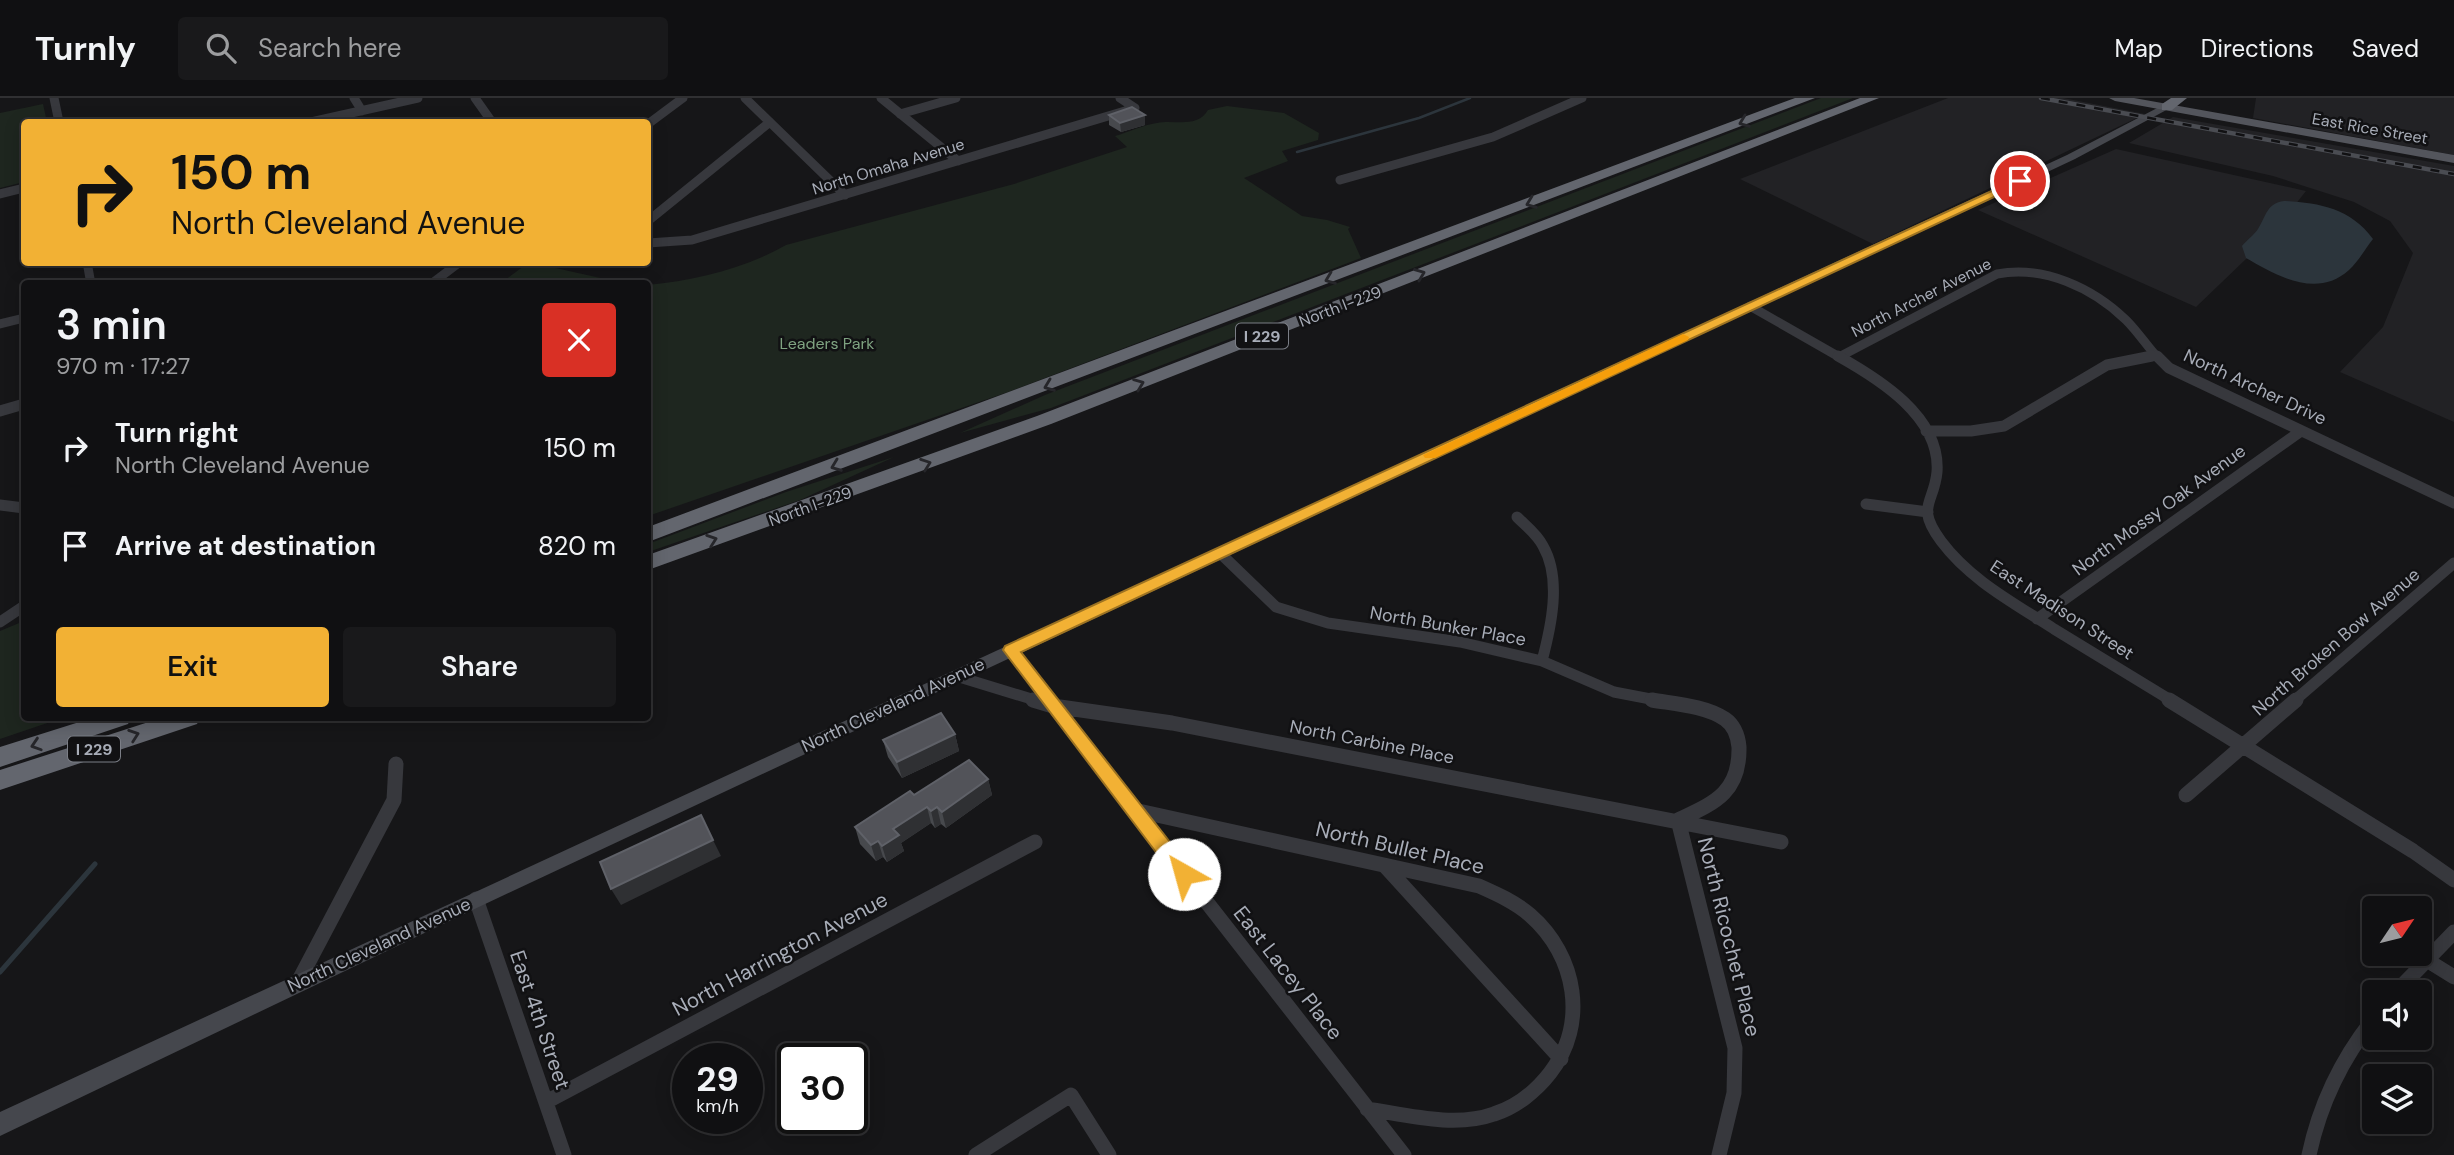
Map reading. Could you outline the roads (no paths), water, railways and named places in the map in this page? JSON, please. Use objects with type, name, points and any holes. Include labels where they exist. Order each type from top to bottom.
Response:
[{"type":"highway","name":"North I-229","points":[[651,534],[1808,98]]},
{"type":"highway","name":"North I-229","points":[[651,561],[1008,434],[1872,98]]},
{"type":"highway","name":"I 229","points":[[0,757],[110,721]]},
{"type":"highway","name":"I 229","points":[[0,780],[179,721]]},
{"type":"main road","name":"East Rice Street","points":[[2115,98],[2172,101],[2454,159]]},
{"type":"street","points":[[54,98],[58,119]]},
{"type":"street","points":[[354,98],[362,111]]},
{"type":"street","points":[[325,119],[418,98]]},
{"type":"street","points":[[475,98],[490,119]]},
{"type":"street","points":[[651,122],[683,98]]},
{"type":"street","points":[[745,98],[845,195]]},
{"type":"street","points":[[881,98],[958,161]]},
{"type":"street","points":[[900,114],[956,98]]},
{"type":"street","name":"North Omaha Avenue","points":[[651,243],[692,240],[1135,108],[1120,98]]},
{"type":"street","points":[[1339,180],[1477,144],[1525,126],[1582,98]]},
{"type":"street","name":"North Cleveland Avenue","points":[[0,1124],[476,899],[2071,157],[2172,101]]},
{"type":"street","points":[[651,219],[770,122]]},
{"type":"street","points":[[0,194],[21,189]]},
{"type":"street","points":[[436,280],[455,266]]},
{"type":"street","name":"North Archer Drive","points":[[2018,270],[2040,273],[2096,297],[2137,331],[2154,356],[2169,368],[2454,503]]},
{"type":"street","name":"North Archer Avenue","points":[[1839,356],[1997,274],[2018,270]]},
{"type":"street","points":[[1749,306],[1885,385],[1913,413],[1926,431],[1935,450],[1938,470],[1928,512],[1866,504]]},
{"type":"street","points":[[0,324],[21,319]]},
{"type":"street","points":[[1926,431],[1971,431],[2004,426],[2107,365],[2154,356]]},
{"type":"street","points":[[0,411],[21,405]]},
{"type":"street","name":"North Mossy Oak Avenue","points":[[2037,619],[2301,430]]},
{"type":"street","points":[[0,505],[21,508]]},
{"type":"street","name":"East Madison Street","points":[[1928,512],[1937,534],[1954,558],[1989,587],[2240,746],[2413,851],[2454,880]]},
{"type":"street","points":[[1517,517],[1541,541],[1550,565],[1551,614],[1542,661]]},
{"type":"street","name":"North Bunker Place","points":[[1220,553],[1276,607],[1328,623],[1460,642],[1542,661],[1614,692],[1713,712],[1727,719]]},
{"type":"street","name":"North Broken Bow Avenue","points":[[2186,795],[2454,563]]},
{"type":"street","points":[[0,622],[21,608]]},
{"type":"street","name":"East Lacey Place","points":[[1011,650],[1404,1155]]},
{"type":"street","name":"North Carbine Place","points":[[956,676],[1053,706],[1172,723],[1781,842]]},
{"type":"street","name":"North Ricochet Place","points":[[1719,1155],[1737,1090],[1738,1065],[1732,1030],[1678,820],[1718,800],[1735,780],[1737,731],[1727,719]]},
{"type":"street","points":[[297,984],[394,800],[396,764]]},
{"type":"street","name":"North Bullet Place","points":[[1134,810],[1479,886],[1500,895],[1537,922],[1565,962],[1575,998],[1571,1039],[1561,1059],[1528,1096],[1502,1111],[1484,1117],[1425,1116],[1367,1109]]},
{"type":"street","name":"North Harrington Avenue","points":[[546,1102],[1035,842]]},
{"type":"street","points":[[1385,865],[1561,1059]]},
{"type":"street","name":"East 4th Street","points":[[476,899],[564,1155]]},
{"type":"street","points":[[2432,952],[2454,932]]},
{"type":"street","points":[[2432,963],[2454,977]]},
{"type":"street","points":[[2407,980],[2419,966]]},
{"type":"street","points":[[2309,1155],[2325,1102],[2348,1052],[2362,1034]]},
{"type":"street","points":[[976,1155],[1071,1095],[1109,1155]]},
{"type":"waterway","points":[[1297,152],[1419,118],[1470,98]]},
{"type":"waterway","points":[[0,972],[95,864]]},
{"type":"railway","points":[[2041,98],[2454,174]]},
{"type":"park label","name":"Leaders Park","points":[[827,343]]}]
